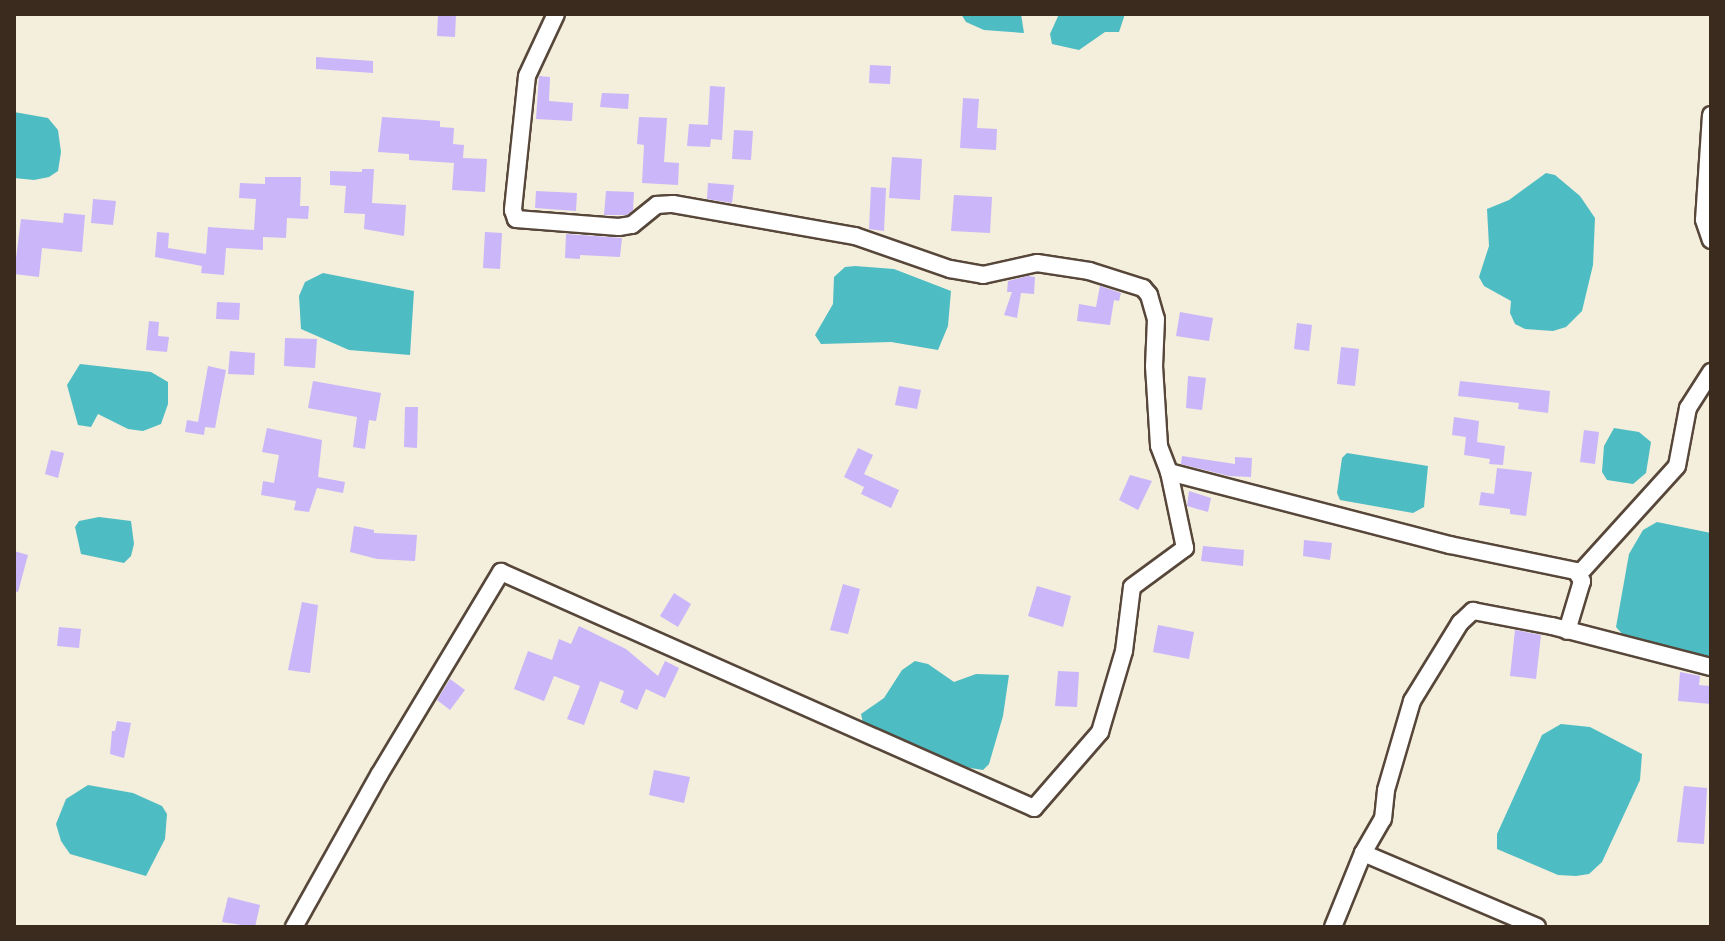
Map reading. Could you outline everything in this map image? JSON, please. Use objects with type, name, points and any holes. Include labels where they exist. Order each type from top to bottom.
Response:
[{"type":"street","points":[[294,927],[402,736],[501,572],[1034,808],[1100,732],[1124,651],[1132,587],[1185,548],[1169,472],[1159,446],[1154,366],[1156,319],[1149,295],[1143,288],[1089,271],[1037,263],[983,275],[961,271],[855,236],[673,204],[657,205],[632,225],[619,227],[516,219],[513,210],[527,76],[556,14]]},
{"type":"street","points":[[1711,115],[1704,220],[1711,240]]},
{"type":"street","points":[[1580,573],[1677,466],[1688,408],[1711,372]]},
{"type":"street","points":[[1169,472],[1305,509],[1580,573]]},
{"type":"street","points":[[1567,631],[1582,581],[1580,573]]},
{"type":"street","points":[[1333,927],[1363,853],[1383,819],[1386,790],[1412,701],[1460,623],[1473,611],[1711,667]]},
{"type":"street","points":[[1363,853],[1537,927]]},
{"type":"water","points":[[961,14],[1021,14],[1024,33],[984,30],[966,22]]},
{"type":"water","points":[[1059,14],[1125,14],[1119,32],[1105,32],[1079,50],[1052,44],[1050,34]]},
{"type":"water","points":[[14,112],[48,118],[58,130],[61,152],[58,171],[49,177],[34,180],[14,178]]},
{"type":"water","points":[[1546,173],[1555,175],[1580,196],[1595,218],[1593,265],[1582,311],[1566,327],[1553,331],[1525,329],[1515,324],[1510,313],[1511,301],[1484,286],[1479,277],[1489,246],[1487,209],[1509,200]]},
{"type":"water","points":[[845,267],[894,269],[951,291],[948,326],[938,350],[891,342],[821,344],[815,335],[833,304],[834,277]]},
{"type":"water","points":[[323,273],[414,291],[410,355],[349,350],[301,329],[299,296],[305,282]]},
{"type":"water","points":[[80,364],[151,372],[168,382],[168,404],[161,424],[143,431],[128,429],[98,414],[91,427],[78,425],[67,385]]},
{"type":"water","points":[[1614,428],[1639,432],[1651,442],[1646,473],[1633,484],[1607,480],[1602,472],[1604,446]]},
{"type":"water","points":[[1347,453],[1428,466],[1424,507],[1413,513],[1340,500],[1337,493],[1342,458]]},
{"type":"water","points":[[99,517],[131,521],[134,544],[131,556],[124,563],[81,554],[75,527],[79,521]]},
{"type":"water","points":[[1657,522],[1711,533],[1711,662],[1625,637],[1616,627],[1629,554],[1643,530]]},
{"type":"water","points":[[915,661],[928,664],[954,682],[976,674],[1009,675],[1003,716],[989,764],[983,770],[958,766],[863,723],[861,714],[884,698],[902,670]]},
{"type":"water","points":[[1561,724],[1590,727],[1642,754],[1640,780],[1602,862],[1589,874],[1576,876],[1558,875],[1497,849],[1497,834],[1542,735]]},
{"type":"water","points":[[88,785],[133,793],[162,806],[167,814],[165,839],[146,876],[70,854],[61,841],[56,824],[66,799]]},
{"type":"building","points":[[438,14],[456,14],[455,37],[437,36]]},
{"type":"building","points":[[316,57],[373,61],[373,73],[316,69]]},
{"type":"building","points":[[870,65],[891,66],[890,84],[869,83]]},
{"type":"building","points":[[539,76],[550,77],[549,101],[573,103],[572,121],[536,119]]},
{"type":"building","points":[[710,86],[725,87],[722,140],[711,139],[710,147],[687,146],[689,124],[708,125]]},
{"type":"building","points":[[602,93],[629,94],[628,109],[600,107]]},
{"type":"building","points":[[963,98],[979,99],[977,128],[997,129],[996,150],[960,148]]},
{"type":"building","points":[[382,117],[440,121],[440,127],[454,128],[453,144],[464,145],[463,158],[487,159],[485,192],[452,190],[454,163],[409,160],[409,154],[378,152]]},
{"type":"building","points":[[639,117],[667,118],[664,162],[679,163],[678,185],[642,183],[644,145],[637,144]]},
{"type":"building","points":[[734,130],[753,131],[751,160],[732,159]]},
{"type":"building","points":[[892,157],[922,159],[920,200],[889,198]]},
{"type":"building","points":[[362,169],[374,169],[372,203],[406,205],[404,236],[364,229],[365,214],[344,213],[346,186],[330,185],[330,171],[362,172]]},
{"type":"building","points":[[265,177],[301,177],[300,206],[309,206],[308,219],[287,218],[286,238],[263,237],[263,250],[226,248],[224,275],[201,273],[202,266],[155,257],[157,232],[169,233],[168,248],[206,254],[208,227],[254,230],[256,199],[239,198],[240,183],[265,184]]},
{"type":"building","points":[[708,183],[734,185],[732,203],[707,199]]},
{"type":"building","points":[[871,187],[886,188],[884,231],[869,229]]},
{"type":"building","points":[[536,191],[577,193],[576,211],[535,208]]},
{"type":"building","points":[[606,191],[634,192],[633,210],[627,215],[604,215]]},
{"type":"building","points":[[954,195],[992,197],[990,233],[951,231]]},
{"type":"building","points":[[93,199],[116,201],[113,225],[91,223]]},
{"type":"building","points":[[64,213],[85,215],[82,252],[42,248],[39,277],[14,274],[21,219],[63,223]]},
{"type":"building","points":[[485,232],[502,233],[500,269],[483,268]]},
{"type":"building","points":[[566,234],[622,238],[620,257],[580,255],[580,259],[565,258]]},
{"type":"building","points":[[1035,277],[1034,294],[1021,293],[1017,318],[1004,315],[1012,292],[1007,292],[1008,281]]},
{"type":"building","points":[[1100,286],[1121,293],[1119,301],[1114,300],[1110,325],[1077,321],[1079,304],[1096,307]]},
{"type":"building","points":[[217,302],[240,303],[239,320],[216,319]]},
{"type":"building","points":[[1180,312],[1213,318],[1209,341],[1176,336]]},
{"type":"building","points":[[149,321],[159,322],[158,336],[169,337],[167,352],[146,350]]},
{"type":"building","points":[[1297,323],[1312,325],[1309,351],[1294,349]]},
{"type":"building","points":[[285,338],[317,339],[315,368],[284,366]]},
{"type":"building","points":[[1341,347],[1359,349],[1355,386],[1337,384]]},
{"type":"building","points":[[230,351],[255,353],[254,375],[228,374]]},
{"type":"building","points":[[208,366],[226,370],[215,428],[205,427],[204,435],[185,432],[187,420],[198,422]]},
{"type":"building","points":[[1188,376],[1206,378],[1202,410],[1186,408]]},
{"type":"building","points":[[313,381],[381,393],[376,421],[369,420],[365,449],[353,447],[357,417],[308,408]]},
{"type":"building","points":[[1460,381],[1550,391],[1548,413],[1518,409],[1519,403],[1458,396]]},
{"type":"building","points":[[899,386],[921,390],[917,409],[895,405]]},
{"type":"building","points":[[405,407],[418,407],[417,448],[404,447]]},
{"type":"building","points":[[1454,417],[1479,421],[1477,442],[1505,446],[1503,465],[1489,464],[1490,459],[1464,455],[1466,437],[1452,435]]},
{"type":"building","points":[[267,428],[322,440],[318,477],[345,482],[343,493],[317,488],[309,512],[294,510],[296,501],[261,495],[263,481],[274,483],[279,455],[262,452]]},
{"type":"building","points":[[1584,430],[1599,432],[1595,464],[1580,462]]},
{"type":"building","points":[[858,448],[873,455],[864,474],[899,490],[891,508],[861,494],[864,487],[844,477]]},
{"type":"building","points":[[51,450],[64,453],[58,478],[45,474]]},
{"type":"building","points":[[1182,456],[1235,464],[1235,457],[1252,458],[1251,477],[1229,476],[1181,464]]},
{"type":"building","points":[[1497,468],[1532,472],[1526,516],[1510,514],[1510,509],[1479,505],[1481,492],[1494,494]]},
{"type":"building","points":[[1130,475],[1152,481],[1138,510],[1119,500]]},
{"type":"building","points":[[1189,491],[1211,498],[1208,512],[1187,506]]},
{"type":"building","points":[[354,526],[374,530],[374,533],[417,535],[415,561],[377,559],[350,552]]},
{"type":"building","points":[[1304,540],[1332,543],[1330,560],[1303,556]]},
{"type":"building","points":[[1203,546],[1244,550],[1243,566],[1201,561]]},
{"type":"building","points":[[14,551],[28,555],[18,592],[14,591]]},
{"type":"building","points":[[843,584],[860,589],[848,634],[830,630]]},
{"type":"building","points":[[1037,586],[1071,596],[1063,627],[1028,616]]},
{"type":"building","points":[[674,593],[691,604],[678,627],[660,616]]},
{"type":"building","points":[[302,602],[318,605],[310,673],[288,670]]},
{"type":"building","points":[[1158,625],[1194,632],[1189,659],[1153,652]]},
{"type":"building","points":[[579,626],[626,649],[658,676],[665,661],[679,668],[665,698],[646,689],[637,710],[620,702],[624,691],[600,681],[584,725],[567,719],[580,686],[554,676],[544,701],[514,689],[528,651],[552,660],[559,639],[571,644]]},
{"type":"building","points":[[59,627],[81,629],[79,648],[57,646]]},
{"type":"building","points":[[1515,630],[1541,635],[1536,679],[1510,676]]},
{"type":"building","points":[[1058,671],[1079,672],[1077,707],[1055,706]]},
{"type":"building","points":[[1680,672],[1700,676],[1699,685],[1711,686],[1711,704],[1678,701]]},
{"type":"building","points":[[450,679],[465,690],[450,710],[437,700]]},
{"type":"building","points":[[117,721],[131,723],[124,758],[110,754],[112,731],[115,731]]},
{"type":"building","points":[[654,770],[690,777],[684,803],[649,795]]},
{"type":"building","points":[[1684,786],[1707,788],[1704,844],[1677,842]]},
{"type":"building","points":[[228,897],[260,905],[255,927],[222,922]]}]
